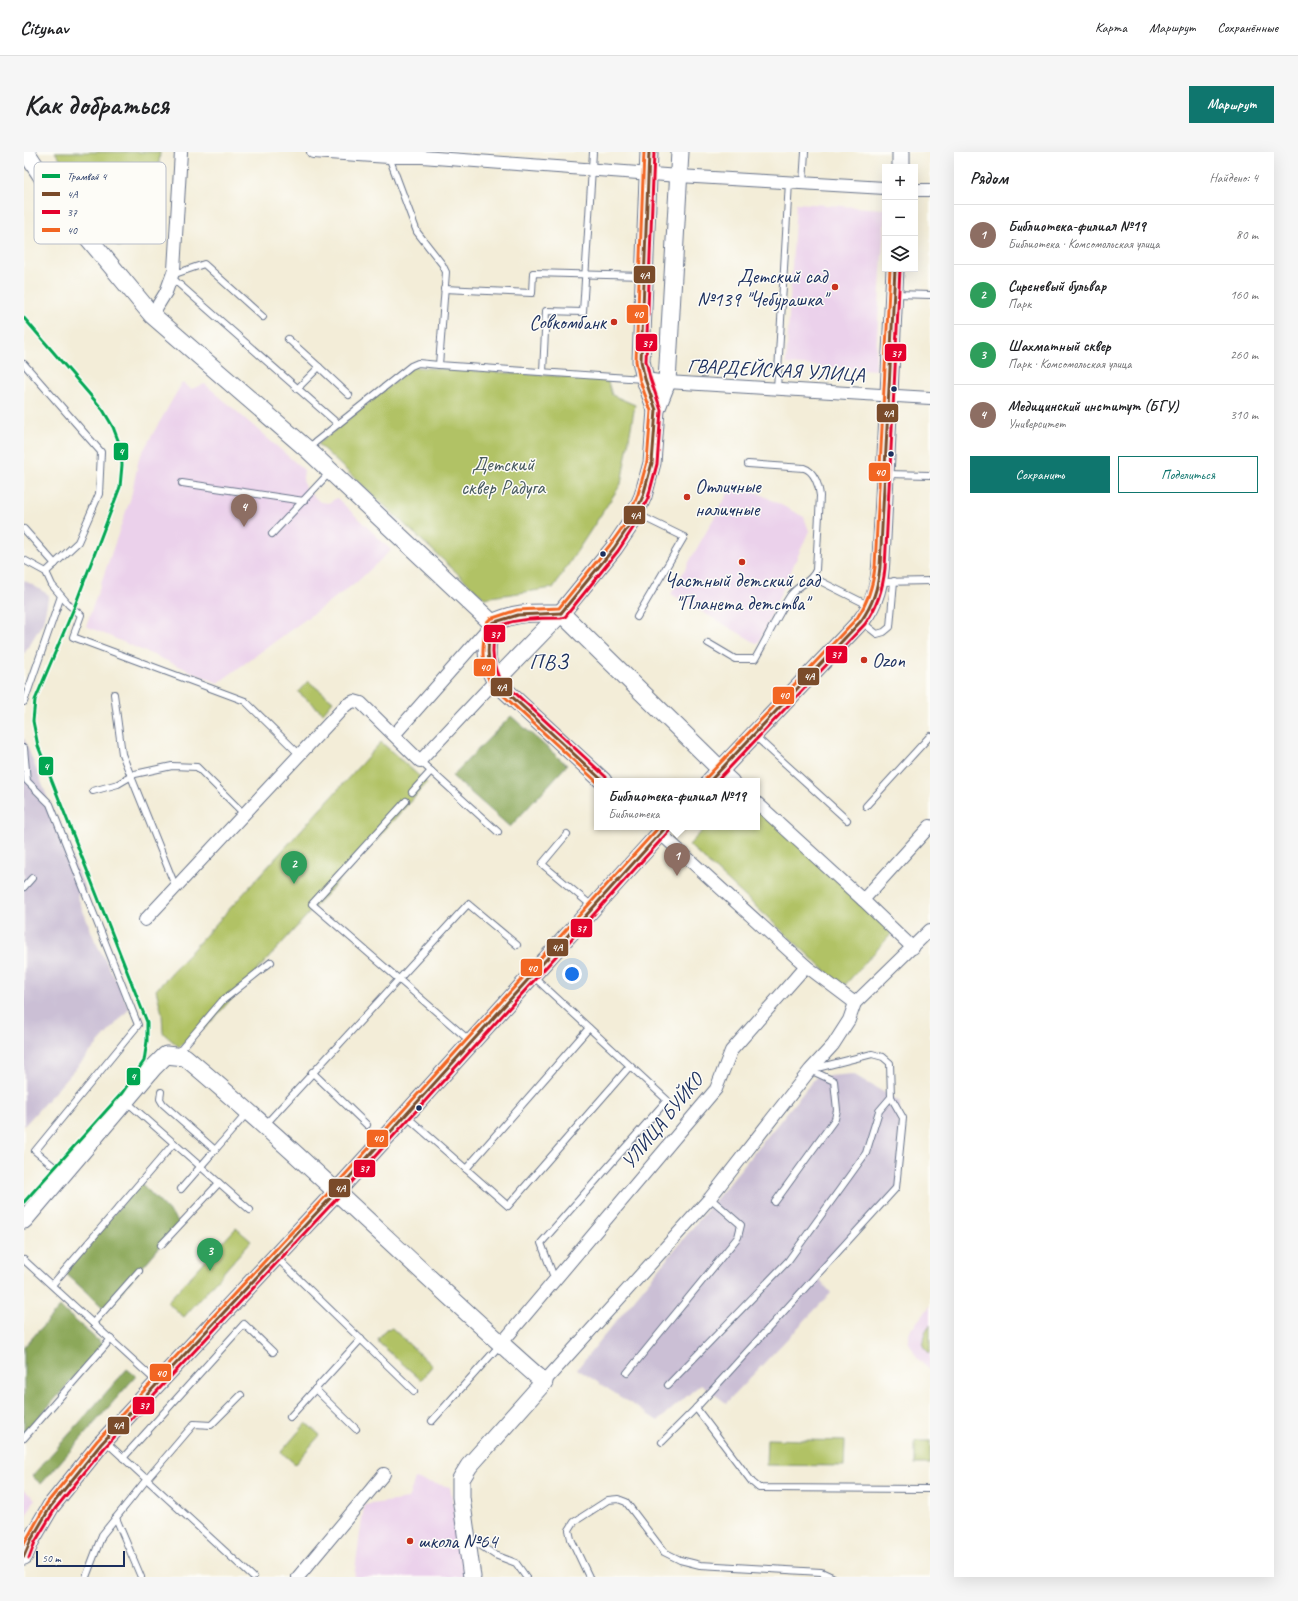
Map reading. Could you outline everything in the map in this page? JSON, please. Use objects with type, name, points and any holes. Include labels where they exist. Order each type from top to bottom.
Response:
[{"type":"street","points":[[26,152],[34,164]]},
{"type":"street","points":[[152,315],[166,292],[174,270],[181,152]]},
{"type":"street","points":[[313,152],[389,157],[422,155],[679,176],[882,188]]},
{"type":"street","points":[[649,152],[641,361],[645,379],[656,410]]},
{"type":"street","points":[[146,920],[346,705],[354,701],[361,703],[420,761],[495,681],[561,614],[614,548],[631,523],[643,496],[652,463],[656,410],[667,382],[680,152]]},
{"type":"street","points":[[900,164],[901,152]]},
{"type":"street","points":[[918,190],[930,190]]},
{"type":"street","points":[[93,244],[152,315],[307,448],[492,623]]},
{"type":"street","points":[[394,735],[492,623],[507,616],[527,612],[561,614],[721,777],[754,735],[861,621],[887,582],[885,474],[896,272]]},
{"type":"street","name":"ГВАРДЕЙСКАЯ УЛИЦА","points":[[645,379],[667,382],[930,398]]},
{"type":"street","points":[[492,623],[488,640],[487,658],[489,669],[495,681],[600,778]]},
{"type":"street","points":[[760,806],[913,948]]},
{"type":"street","points":[[863,900],[930,826]]},
{"type":"street","points":[[24,1556],[31,1540],[51,1506],[105,1440],[337,1191],[594,907],[658,830]]},
{"type":"street","points":[[660,830],[806,966],[855,1003]]},
{"type":"street","points":[[472,1577],[460,1497],[461,1479],[469,1466],[710,1198],[810,1070],[833,1045],[849,1020],[855,1003],[930,930]]},
{"type":"street","name":"УЛИЦА БУЙКО","points":[[501,1344],[716,1089],[731,1051],[806,966]]},
{"type":"street","points":[[24,1220],[153,1068],[170,1056],[185,1057],[337,1191],[501,1344],[544,1382]]},
{"type":"street","points":[[298,1577],[384,1474]]},
{"type":"lane","points":[[543,372],[546,311],[583,312],[593,152]]},
{"type":"lane","points":[[804,183],[805,152]]},
{"type":"lane","points":[[389,157],[417,232],[442,264],[446,272],[439,365]]},
{"type":"lane","points":[[777,389],[789,182]]},
{"type":"lane","points":[[263,317],[204,264],[172,276],[338,424]]},
{"type":"lane","points":[[444,289],[532,293],[533,273],[644,276]]},
{"type":"lane","points":[[894,294],[930,296]]},
{"type":"lane","points":[[288,339],[349,395]]},
{"type":"lane","points":[[307,448],[411,366],[418,363],[645,379]]},
{"type":"lane","points":[[24,364],[101,452],[99,494],[78,542],[46,572]]},
{"type":"lane","points":[[297,389],[319,367]]},
{"type":"lane","points":[[708,643],[735,659],[755,659],[791,594],[812,577],[816,565],[820,496],[812,472],[804,468],[748,464]]},
{"type":"lane","points":[[272,534],[331,471]]},
{"type":"lane","points":[[885,474],[930,475]]},
{"type":"lane","points":[[182,483],[304,500]]},
{"type":"lane","points":[[636,513],[684,537],[637,617]]},
{"type":"lane","points":[[24,529],[55,564]]},
{"type":"lane","points":[[24,560],[46,572],[52,585],[69,605],[81,615],[73,637],[245,701],[300,755]]},
{"type":"lane","points":[[812,577],[871,606]]},
{"type":"lane","points":[[861,621],[877,634],[884,632],[890,627],[887,582],[930,581]]},
{"type":"lane","points":[[24,702],[61,596]]},
{"type":"lane","points":[[114,694],[122,754],[176,888]]},
{"type":"lane","points":[[754,735],[847,820]]},
{"type":"lane","points":[[866,806],[930,736]]},
{"type":"lane","points":[[24,748],[27,781],[50,804],[138,1024],[35,1151],[63,1174]]},
{"type":"lane","points":[[420,761],[498,832]]},
{"type":"lane","points":[[93,791],[118,784],[135,774],[172,766],[197,767],[244,814]]},
{"type":"lane","points":[[412,792],[431,771]]},
{"type":"lane","points":[[406,801],[312,904],[471,1042]]},
{"type":"lane","points":[[567,834],[542,864],[594,907]]},
{"type":"lane","points":[[24,887],[32,878]]},
{"type":"lane","points":[[264,1126],[398,978],[468,904],[516,945]]},
{"type":"lane","points":[[170,1056],[222,1001],[271,962]]},
{"type":"lane","points":[[532,975],[667,1100],[541,1243],[555,1280]]},
{"type":"lane","points":[[466,1169],[589,1028]]},
{"type":"lane","points":[[662,1442],[696,1408],[896,1188],[903,1118],[891,1096],[890,1063],[883,1057],[872,1054],[810,1070]]},
{"type":"lane","points":[[405,1115],[508,1206],[630,1066]]},
{"type":"lane","points":[[775,1202],[836,1119],[837,1110],[834,1080],[810,1070]]},
{"type":"lane","points":[[312,1072],[367,1125]]},
{"type":"lane","points":[[161,1092],[160,1099],[163,1104],[215,1150]]},
{"type":"lane","points":[[668,1385],[788,1261],[866,1153],[879,1112],[891,1096]]},
{"type":"lane","points":[[126,1101],[250,1210]]},
{"type":"lane","points":[[181,1189],[248,1112]]},
{"type":"lane","points":[[52,1285],[174,1143]]},
{"type":"lane","points":[[161,1245],[219,1183]]},
{"type":"lane","points":[[627,1373],[738,1237],[742,1225],[710,1198]]},
{"type":"lane","points":[[276,1256],[414,1391]]},
{"type":"lane","points":[[24,1260],[158,1383]]},
{"type":"lane","points":[[93,1323],[139,1271]]},
{"type":"lane","points":[[123,1458],[244,1324],[273,1352]]},
{"type":"lane","points":[[24,1438],[111,1339]]},
{"type":"lane","points":[[290,1417],[361,1340]]},
{"type":"lane","points":[[432,1421],[501,1344]]},
{"type":"lane","points":[[315,1389],[356,1429]]},
{"type":"lane","points":[[86,1577],[102,1535],[147,1479],[194,1424],[211,1425],[241,1394]]},
{"type":"lane","points":[[696,1408],[752,1482],[760,1488],[930,1489]]},
{"type":"lane","points":[[105,1440],[252,1577]]},
{"type":"lane","points":[[589,1577],[568,1530],[574,1522],[608,1500],[618,1499],[626,1502],[664,1552],[680,1560],[700,1565],[821,1572],[832,1577]]},
{"type":"lane","points":[[116,1518],[141,1577]]},
{"type":"lane","points":[[466,1536],[495,1555],[516,1563],[526,1577]]},
{"type":"shaded area","name":"Детский сад №139 \"Чебурашка\"","points":[[796,203],[882,209],[882,257],[875,370],[786,364]]},
{"type":"shaded area","points":[[182,383],[191,389],[205,384],[304,470],[303,479],[305,488],[320,502],[328,503],[337,498],[391,550],[358,581],[218,683],[86,626],[131,497],[139,458]]},
{"type":"shaded area","name":"Частный детский сад \"Планета детства\"","points":[[735,481],[804,517],[809,531],[758,644],[671,594]]},
{"type":"shaded area","points":[[24,580],[49,595],[43,622],[24,654]]},
{"type":"shaded area","points":[[24,738],[86,891],[77,895],[95,941],[119,986],[129,1009],[24,1126]]},
{"type":"shaded area","points":[[853,1074],[900,1102],[898,1190],[816,1275],[831,1293],[726,1403],[701,1384],[658,1421],[577,1369],[816,1077]]},
{"type":"shaded area","points":[[930,1306],[930,1369],[918,1359],[909,1343],[908,1333]]},
{"type":"shaded area","name":"школа №64","points":[[415,1479],[450,1487],[467,1577],[354,1577],[364,1505],[408,1499]]},
{"type":"shaded area","points":[[24,1490],[35,1499],[24,1521]]},
{"type":"green space","points":[[55,152],[160,152],[159,162],[62,162]]},
{"type":"green space","points":[[116,244],[128,244],[118,247]]},
{"type":"green space","name":"Детский сквер Радуга","points":[[413,367],[607,379],[612,395],[635,405],[621,484],[553,588],[484,598],[318,444]]},
{"type":"green space","points":[[308,681],[333,701],[323,713],[298,692]]},
{"type":"green space","points":[[511,716],[567,765],[510,827],[452,776]]},
{"type":"green space","points":[[381,742],[427,783],[207,1026],[179,1047],[163,1033],[162,1013],[156,990]]},
{"type":"green space","points":[[760,810],[895,930],[843,987],[689,845],[703,830],[760,830]]},
{"type":"green space","points":[[141,1183],[180,1223],[106,1310],[63,1271]]},
{"type":"green space","points":[[236,1228],[251,1241],[184,1317],[167,1302]]},
{"type":"green space","points":[[60,1307],[103,1345],[24,1434],[24,1347]]},
{"type":"green space","points":[[930,1325],[930,1354],[923,1343],[923,1340],[925,1332]]},
{"type":"green space","points":[[392,1328],[432,1366],[421,1380],[379,1343],[378,1339],[386,1329]]},
{"type":"green space","points":[[127,1369],[136,1376],[41,1484],[32,1476]]},
{"type":"green space","points":[[306,1423],[320,1435],[295,1464],[281,1452]]},
{"type":"green space","points":[[767,1439],[845,1441],[844,1466],[766,1465]]},
{"type":"green space","points":[[915,1441],[930,1441],[930,1464],[915,1464]]},
{"type":"tram line","name":"4","points":[[24,318],[103,410],[113,427],[121,448],[122,465],[120,487],[74,608],[35,700],[33,721],[38,746],[147,1022],[147,1041],[144,1061],[122,1093],[24,1202]]},
{"type":"transit line","name":"40","points":[[594,779],[491,684],[485,669],[483,646],[487,622],[490,619],[517,610],[559,608],[610,545],[627,521],[638,494],[647,462],[651,411],[640,381],[636,361],[644,152]]},
{"type":"transit line","name":"4А","points":[[561,613],[614,548],[631,523],[643,496],[652,463],[656,410],[645,379],[641,361],[649,152]]},
{"type":"transit line","name":"37","points":[[606,777],[499,678],[493,659],[493,646],[496,627],[520,620],[565,617],[618,551],[635,525],[648,498],[657,464],[661,410],[646,361],[654,152]]},
{"type":"transit line","name":"40","points":[[706,778],[857,618],[869,594],[875,567],[890,272]]},
{"type":"transit line","name":"4А","points":[[713,778],[861,621],[874,596],[880,567],[895,272]]},
{"type":"transit line","name":"37","points":[[720,778],[865,624],[879,598],[885,568],[900,272]]},
{"type":"transit line","name":"4А","points":[[561,613],[518,615],[492,623],[488,645],[490,666],[495,681],[600,778]]},
{"type":"transit line","name":"40","points":[[24,1544],[47,1503],[97,1441],[333,1188],[656,830]]},
{"type":"transit line","name":"4А","points":[[24,1556],[31,1540],[51,1506],[101,1444],[337,1191],[663,830]]},
{"type":"transit line","name":"37","points":[[29,1558],[35,1542],[55,1509],[105,1447],[341,1194],[670,830]]},
{"type":"place","name":"Детский сад №139 \"Чебурашка\"","points":[[835,287]]},
{"type":"place","name":"Совкомбанк","points":[[614,322]]},
{"type":"place","name":"Отличные наличные","points":[[687,497]]},
{"type":"place","name":"Медицинский институт (БГУ)","points":[[244,527]]},
{"type":"place","name":"Частный детский сад \"Планета детства\"","points":[[742,562]]},
{"type":"place","name":"Ozon","points":[[864,660]]},
{"type":"place","name":"Библиотека-филиал №19","points":[[677,876]]},
{"type":"place","name":"Сиреневый бульвар","points":[[294,884]]},
{"type":"place","name":"Шахматный сквер","points":[[210,1271]]},
{"type":"place","name":"школа №64","points":[[410,1541]]},
{"type":"district","name":"ПВЗ","points":[[549,662]]}]
